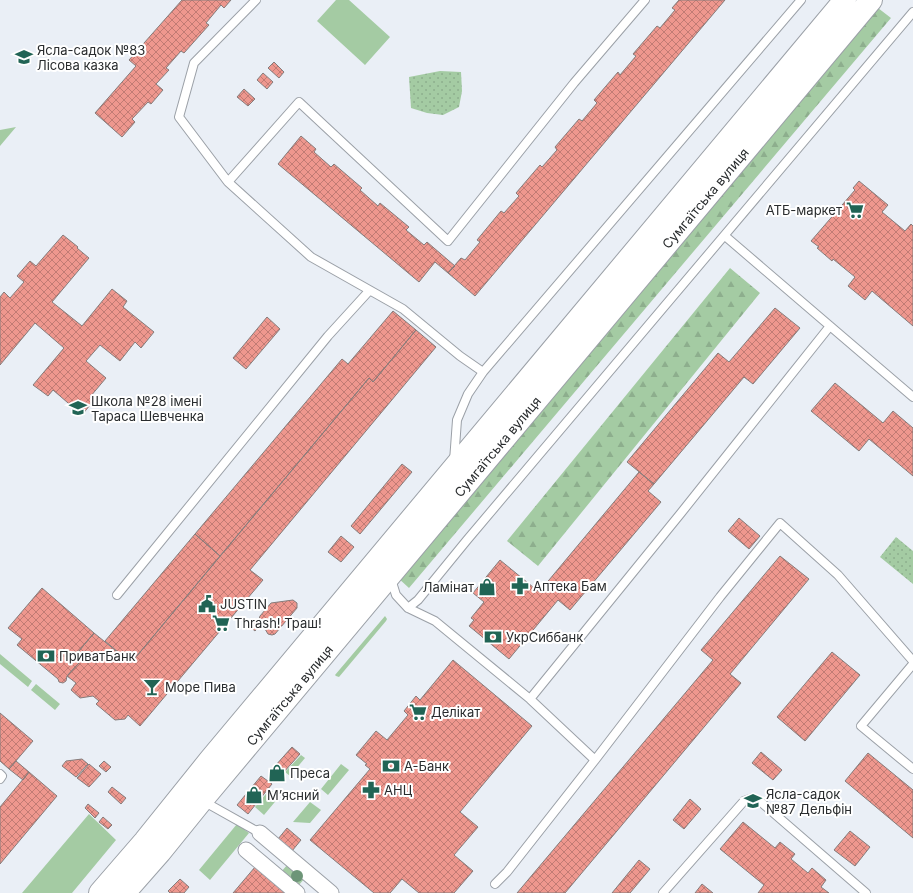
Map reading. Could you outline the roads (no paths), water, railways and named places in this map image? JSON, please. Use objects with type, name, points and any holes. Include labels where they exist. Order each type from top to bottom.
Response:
[{"type":"main road","name":"Сумгаїтська вулиця","points":[[100,893],[146,841],[191,782],[845,0]]},
{"type":"main road","name":"Сумгаїтська вулиця","points":[[135,884],[202,800],[871,0]]},
{"type":"street","points":[[260,834],[331,893]]},
{"type":"street","points":[[246,850],[297,893]]},
{"type":"lane","points":[[256,0],[194,63],[179,117],[228,182],[311,257],[403,309],[460,356],[483,372]]},
{"type":"lane","points":[[228,182],[299,102],[448,241],[574,83],[644,0]]},
{"type":"lane","points":[[453,469],[457,420],[468,394],[483,372],[801,0]]},
{"type":"lane","points":[[408,608],[418,600],[913,12]]},
{"type":"lane","points":[[725,236],[913,397]]},
{"type":"lane","points":[[117,595],[328,336],[369,291]]},
{"type":"lane","points":[[530,699],[830,326]]},
{"type":"lane","points":[[495,884],[595,760],[715,603],[780,523],[838,576],[913,663],[861,726],[913,769]]},
{"type":"lane","points":[[390,575],[396,595],[408,608],[435,621],[530,699],[595,760]]},
{"type":"lane","points":[[0,774],[2,776],[0,779]]},
{"type":"lane","points":[[663,893],[744,801],[753,798],[762,803],[866,893]]},
{"type":"lane","points":[[202,800],[260,834]]},
{"type":"place","name":"Ясла-садок №83 Лісова казка","points":[[24,57]]},
{"type":"place","name":"АТБ-маркет","points":[[855,210]]},
{"type":"place","name":"Школа №28 імені Тараса Шевченка","points":[[78,408]]},
{"type":"place","name":"Аптека Бам","points":[[520,586]]},
{"type":"place","name":"Ламінат","points":[[487,587]]},
{"type":"place","name":"JUSTIN","points":[[207,604]]},
{"type":"place","name":"Thrash! Траш!","points":[[221,623]]},
{"type":"place","name":"УкрСиббанк","points":[[493,637]]},
{"type":"place","name":"ПриватБанк","points":[[46,656]]},
{"type":"place","name":"Море Пива","points":[[152,687]]},
{"type":"place","name":"Делікат","points":[[418,712]]},
{"type":"place","name":"А-Банк","points":[[391,766]]},
{"type":"place","name":"Преса","points":[[277,773]]},
{"type":"place","name":"АНЦ","points":[[371,790]]},
{"type":"place","name":"М’ясний","points":[[254,795]]},
{"type":"place","name":"Ясла-садок №87 Дельфін","points":[[753,801]]}]
